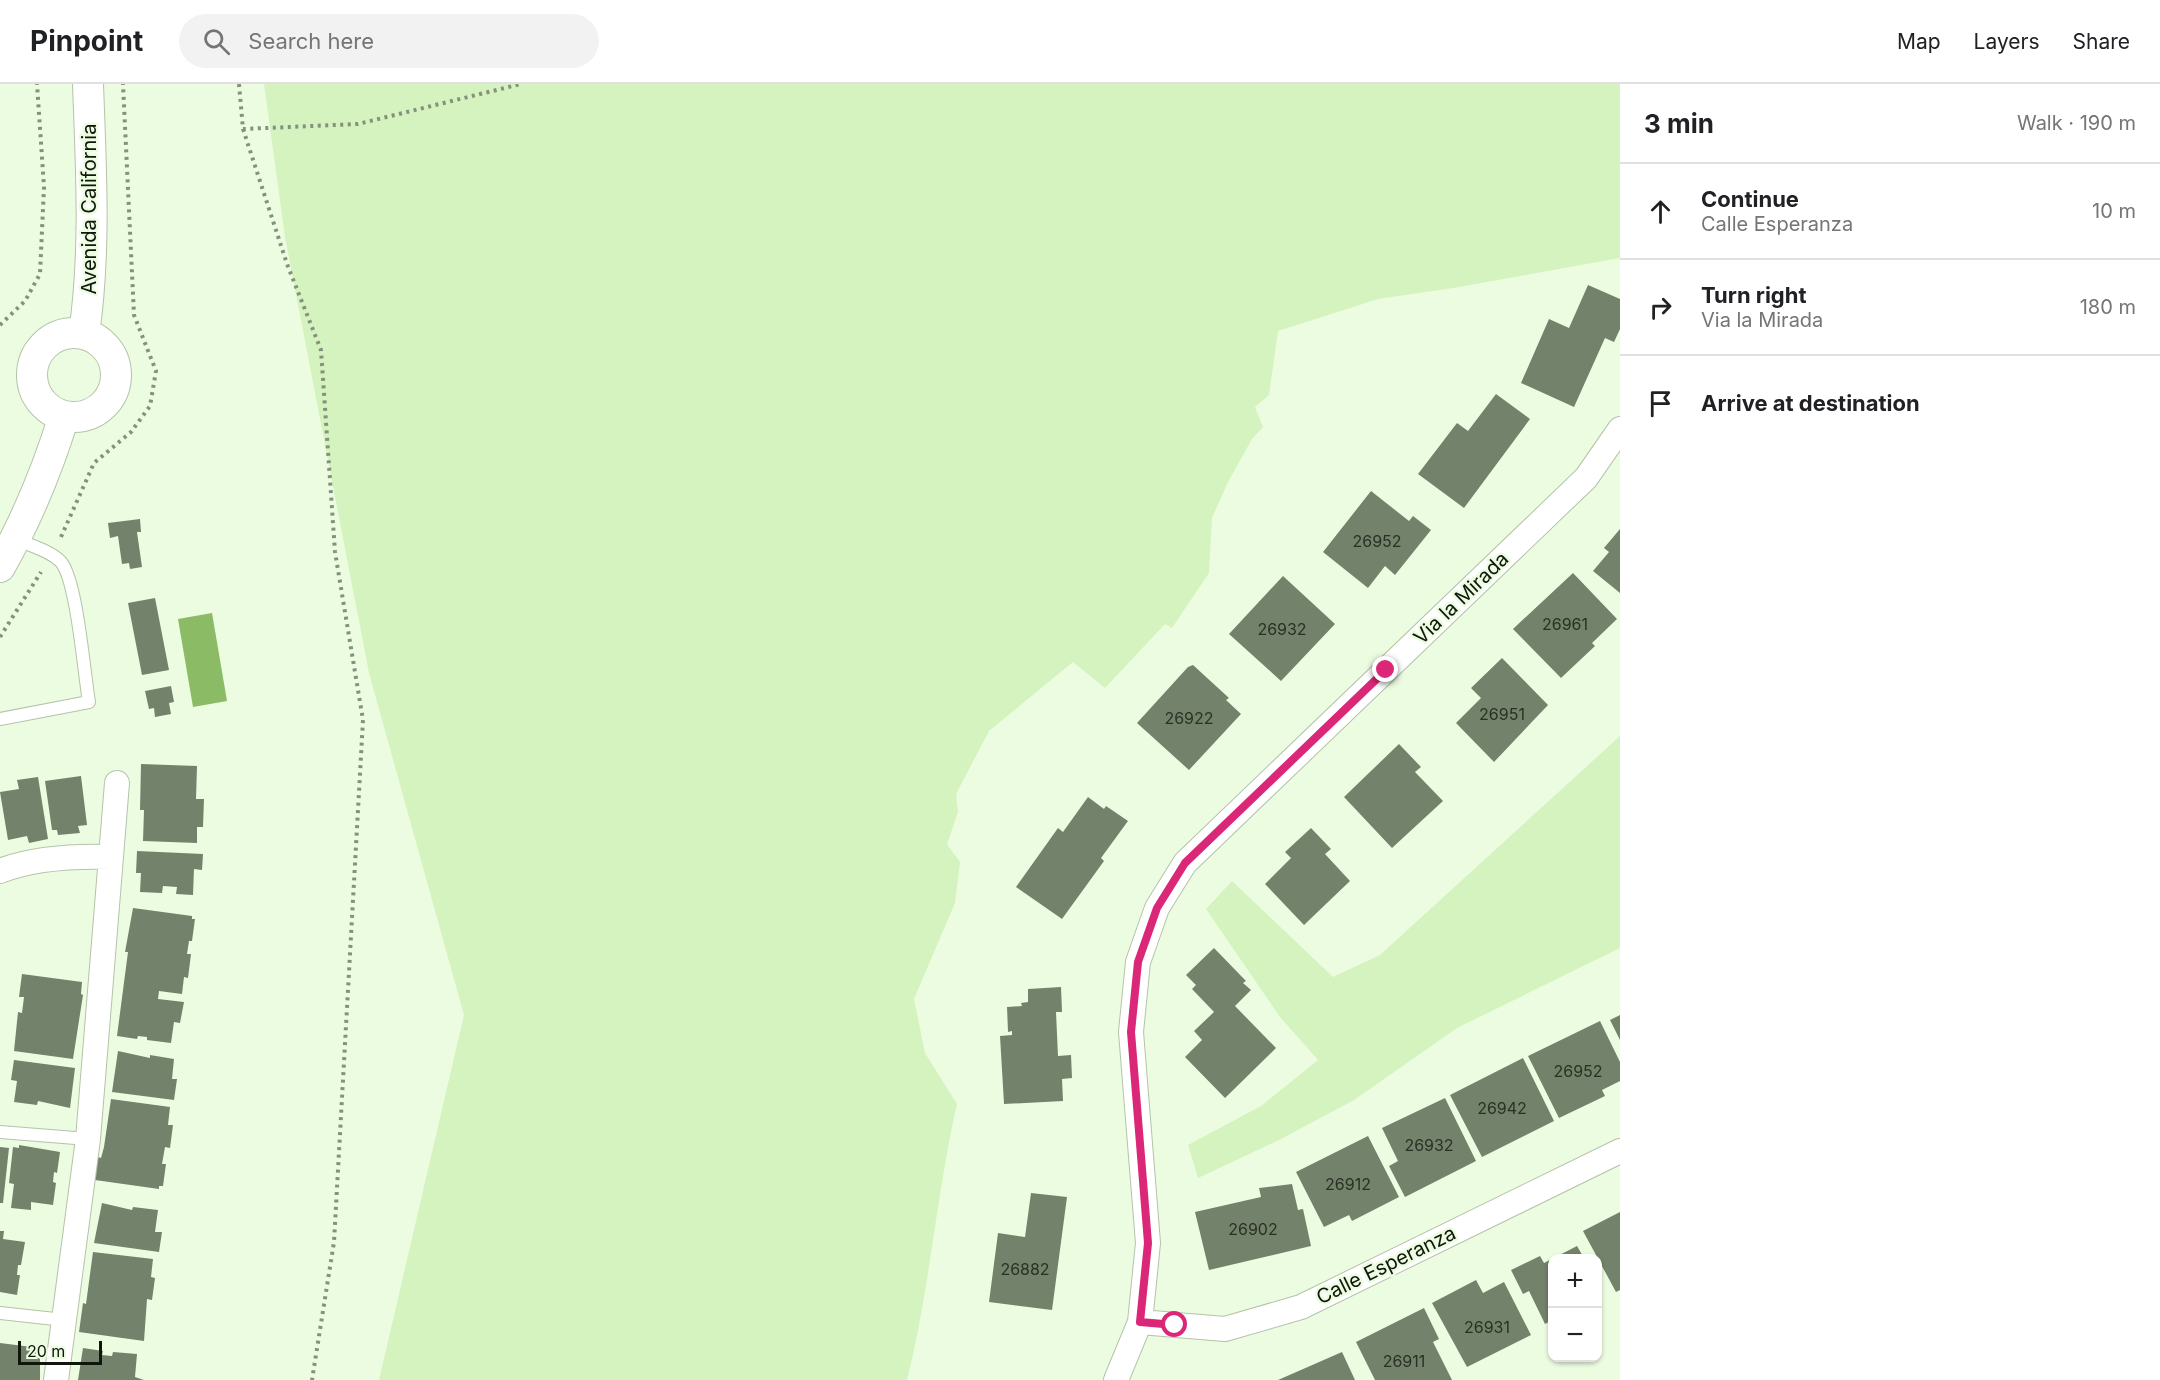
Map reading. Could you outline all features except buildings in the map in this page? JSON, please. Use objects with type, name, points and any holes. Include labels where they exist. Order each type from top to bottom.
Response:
[{"type":"street","name":"Avenida California","points":[[84,334],[92,274],[92,182],[88,84]]},
{"type":"street","points":[[65,333],[84,334],[103,344],[114,363],[115,385],[105,404],[86,415],[64,416],[47,408],[35,393],[32,374],[36,356],[48,341],[65,333]]},
{"type":"street","points":[[0,567],[50,461],[64,416]]},
{"type":"street","name":"Via la Mirada","points":[[1116,1380],[1140,1322],[1148,1243],[1131,1032],[1138,962],[1157,908],[1185,863],[1587,478],[1620,429]]},
{"type":"street","points":[[56,1380],[88,1140],[117,783]]},
{"type":"street","points":[[0,871],[14,865],[89,856],[111,857]]},
{"type":"street","name":"Calle Esperanza","points":[[1140,1322],[1225,1329],[1301,1307],[1620,1151]]},
{"type":"lane","points":[[0,719],[89,702],[70,584],[62,563],[15,539]]},
{"type":"lane","points":[[0,1132],[88,1140]]},
{"type":"lane","points":[[0,1313],[64,1320]]},
{"type":"path","points":[[0,325],[26,301],[40,274],[44,187],[37,84]]},
{"type":"path","points":[[0,637],[51,556],[94,463],[131,432],[150,406],[156,371],[134,315],[123,84]]},
{"type":"path","points":[[239,84],[243,129],[287,264],[321,350],[334,552],[363,720],[334,1242],[312,1380]]},
{"type":"path","points":[[243,129],[358,124],[520,84]]},
{"type":"shaded area","points":[[264,84],[1620,84],[1620,258],[1378,299],[1278,331],[1269,395],[1255,407],[1263,427],[1252,439],[1228,482],[1212,518],[1209,573],[1172,628],[1165,624],[1105,688],[1073,662],[989,731],[956,794],[958,812],[947,844],[960,862],[955,903],[914,999],[925,1053],[957,1104],[922,1311],[907,1380],[379,1380],[464,1015],[369,673],[285,237]]},
{"type":"shaded area","points":[[212,613],[227,701],[193,707],[178,619]]},
{"type":"shaded area","points":[[1620,736],[1620,948],[1457,1028],[1354,1100],[1279,1140],[1198,1178],[1188,1145],[1261,1106],[1318,1060],[1280,1017],[1206,909],[1232,881],[1333,977],[1380,955]]},
{"type":"route","points":[[1175,1325],[1140,1322],[1148,1243],[1131,1032],[1138,962],[1157,908],[1185,863],[1386,670]]}]
